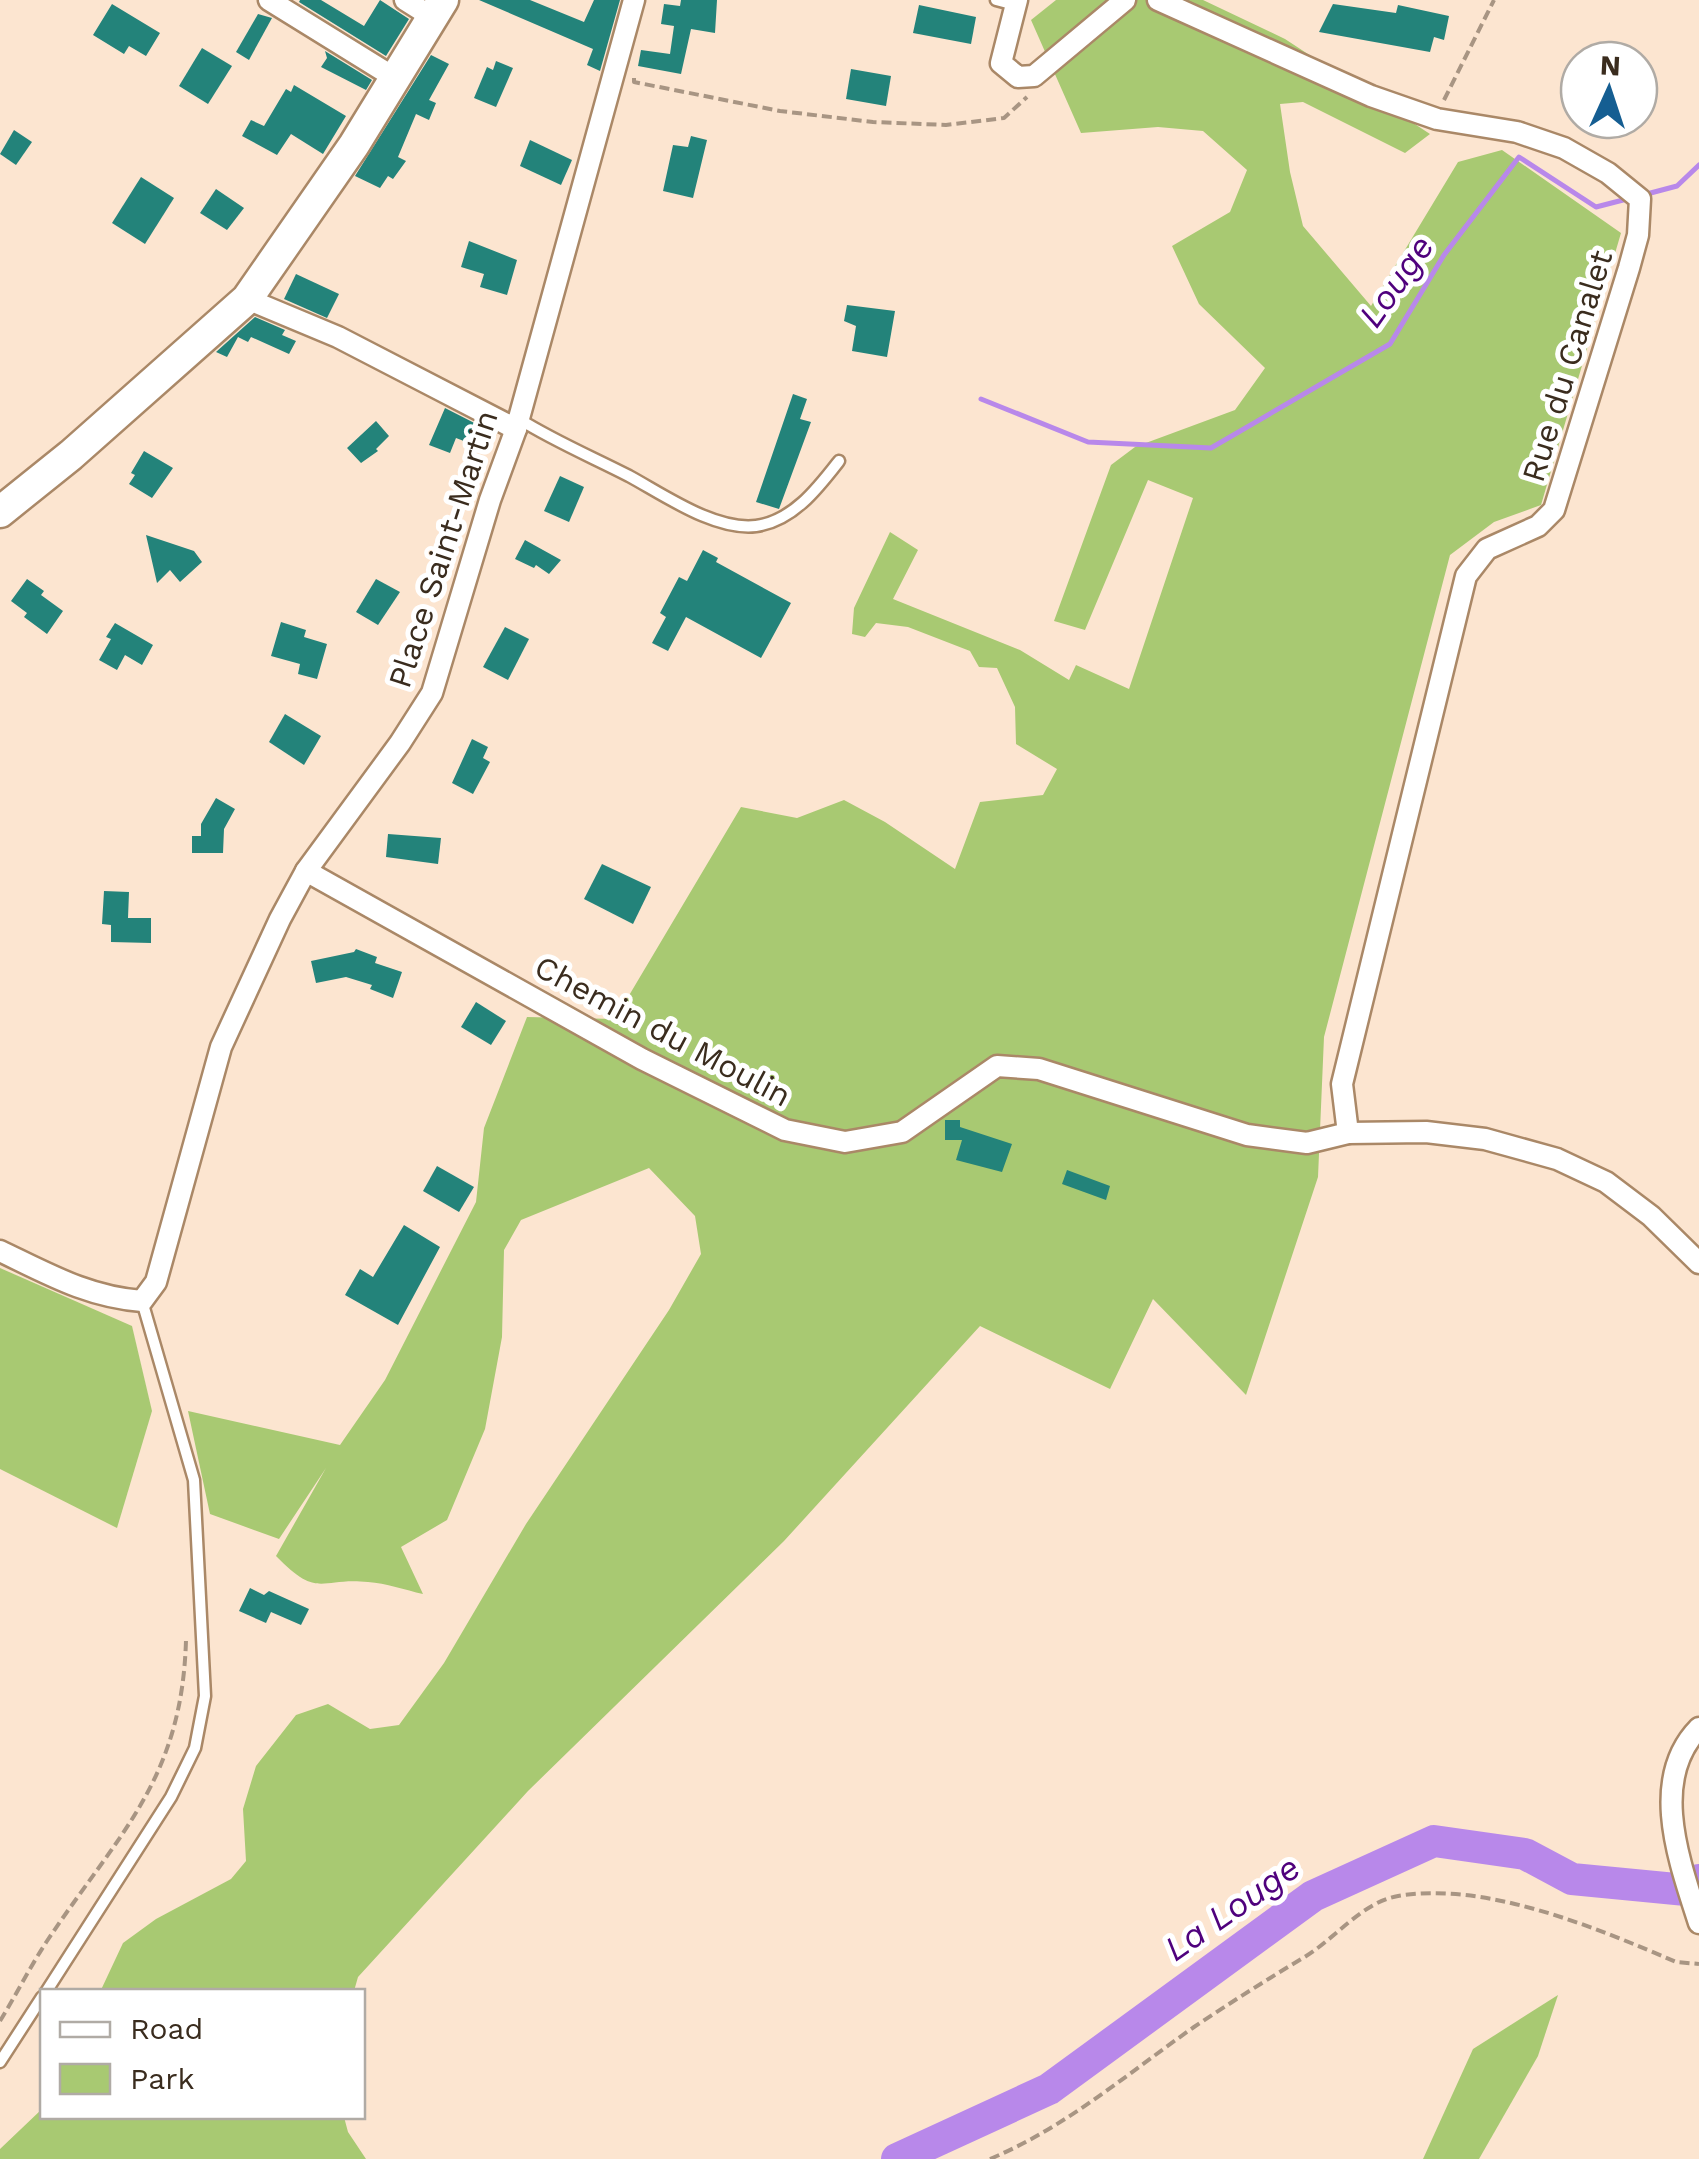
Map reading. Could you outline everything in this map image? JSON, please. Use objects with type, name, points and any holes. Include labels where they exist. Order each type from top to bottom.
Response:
[{"type":"street","points":[[269,0],[394,78]]},
{"type":"street","points":[[0,512],[71,455],[246,299],[354,145],[437,8],[405,0]]},
{"type":"street","name":"Place Saint-Martin","points":[[142,1301],[156,1282],[221,1048],[306,871],[432,693],[517,423],[634,0]]},
{"type":"street","points":[[1010,2],[1001,63],[1018,76],[1034,76],[1124,0]]},
{"type":"street","name":"Rue du Canalet","points":[[1158,0],[1371,96],[1437,119],[1517,132],[1564,148],[1608,173],[1640,199],[1638,235],[1554,510],[1538,526],[1487,549],[1466,576],[1342,1084],[1348,1133]]},
{"type":"street","points":[[246,299],[338,336],[517,423]]},
{"type":"street","name":"Chemin du Moulin","points":[[306,871],[642,1059],[785,1130],[845,1142],[902,1132],[997,1066],[1039,1069],[1248,1135],[1307,1143],[1348,1133],[1426,1132],[1485,1139],[1557,1159],[1606,1182],[1651,1216],[1699,1263]]},
{"type":"street","points":[[0,1250],[70,1285],[109,1299],[142,1301]]},
{"type":"street","points":[[1699,1728],[1670,1781],[1678,1857],[1699,1922]]},
{"type":"lane","points":[[517,423],[674,501],[738,526],[777,520],[796,509],[839,461]]},
{"type":"lane","points":[[47,1989],[171,1798],[195,1748],[205,1696],[194,1480],[142,1301]]},
{"type":"lane","points":[[0,2062],[40,2000]]},
{"type":"path","points":[[1437,119],[1457,70],[1494,0]]},
{"type":"path","points":[[636,67],[634,82],[780,111],[873,122],[946,125],[1004,118],[1026,98],[1034,76]]},
{"type":"path","points":[[0,2021],[46,1943],[152,1791],[178,1715],[186,1639]]},
{"type":"path","points":[[990,2159],[1068,2119],[1382,1900],[1446,1894],[1506,1900],[1676,1962],[1699,1964]]},
{"type":"green space","points":[[1056,0],[1203,0],[1285,39],[1430,134],[1405,153],[1303,102],[1280,104],[1303,226],[1371,306],[1458,162],[1502,150],[1621,233],[1541,505],[1494,522],[1450,555],[1324,1037],[1318,1177],[1246,1395],[1153,1299],[1110,1389],[980,1326],[784,1541],[528,1791],[358,1977],[355,1989],[101,1989],[123,1943],[156,1919],[231,1879],[246,1861],[243,1809],[256,1766],[296,1715],[328,1704],[370,1729],[399,1725],[444,1663],[526,1524],[669,1310],[701,1254],[695,1216],[649,1168],[521,1220],[504,1250],[502,1337],[485,1429],[447,1520],[401,1547],[423,1594],[375,1583],[311,1582],[276,1556],[326,1468],[279,1539],[210,1514],[188,1411],[340,1445],[385,1380],[476,1202],[484,1128],[527,1017],[615,1019],[741,807],[797,818],[844,800],[955,869],[980,802],[1043,795],[1057,769],[1016,744],[1015,707],[997,668],[979,667],[970,651],[908,627],[876,623],[865,637],[852,634],[854,608],[890,532],[918,550],[893,599],[1020,650],[1069,680],[1076,665],[1129,689],[1193,498],[1148,480],[1085,630],[1054,621],[1111,465],[1135,447],[1235,410],[1265,368],[1199,304],[1172,246],[1230,212],[1247,170],[1203,131],[1158,127],[1081,133],[1031,20]]},
{"type":"green space","points":[[0,1268],[132,1326],[152,1411],[117,1528],[0,1469]]},
{"type":"green space","points":[[1558,1995],[1538,2056],[1479,2159],[1423,2159],[1473,2049]]},
{"type":"green space","points":[[40,2111],[40,2119],[345,2119],[348,2132],[366,2159],[0,2159],[0,2149]]},
{"type":"building","points":[[300,0],[321,0],[364,26],[380,0],[409,19],[386,56]]},
{"type":"building","points":[[479,0],[530,0],[584,22],[594,0],[620,0],[600,71],[587,65],[593,49]]},
{"type":"building","points":[[681,0],[717,0],[715,33],[691,29],[681,74],[638,66],[641,50],[670,54],[674,26],[661,24],[664,4],[680,6]]},
{"type":"building","points":[[112,4],[160,33],[146,56],[129,46],[124,54],[93,35]]},
{"type":"building","points":[[1333,4],[1396,13],[1398,5],[1449,16],[1444,40],[1434,37],[1430,52],[1319,32]]},
{"type":"building","points":[[919,5],[976,17],[971,44],[913,33]]},
{"type":"building","points":[[258,14],[272,18],[249,60],[236,52]]},
{"type":"building","points":[[202,48],[232,66],[208,104],[179,86]]},
{"type":"building","points":[[325,51],[372,80],[366,90],[321,67],[327,58]]},
{"type":"building","points":[[431,55],[449,64],[429,100],[436,103],[429,120],[416,114],[398,157],[406,161],[393,179],[388,176],[380,188],[355,176]]},
{"type":"building","points":[[496,61],[513,68],[496,107],[474,98],[487,67],[493,70]]},
{"type":"building","points":[[851,69],[891,76],[886,106],[846,99]]},
{"type":"building","points":[[294,85],[346,116],[323,154],[291,134],[277,155],[242,136],[251,120],[264,126],[286,89],[291,92]]},
{"type":"building","points":[[14,130],[32,142],[16,165],[0,154]]},
{"type":"building","points":[[691,136],[707,140],[693,198],[663,191],[673,145],[688,147]]},
{"type":"building","points":[[530,140],[572,160],[561,185],[520,166]]},
{"type":"building","points":[[141,177],[174,198],[145,244],[112,223]]},
{"type":"building","points":[[216,189],[244,208],[227,230],[200,213]]},
{"type":"building","points":[[469,241],[517,260],[507,295],[480,287],[484,274],[461,267]]},
{"type":"building","points":[[296,274],[339,294],[327,318],[284,299]]},
{"type":"building","points":[[847,305],[895,311],[887,357],[852,351],[856,326],[844,321]]},
{"type":"building","points":[[255,317],[285,330],[282,335],[296,341],[289,354],[251,337],[248,342],[238,337],[227,357],[216,352]]},
{"type":"building","points":[[793,394],[807,399],[800,419],[811,422],[779,509],[756,502]]},
{"type":"building","points":[[445,408],[494,433],[487,450],[456,438],[450,453],[429,445]]},
{"type":"building","points":[[376,421],[389,436],[378,451],[361,463],[347,448]]},
{"type":"building","points":[[144,451],[173,468],[152,498],[129,484]]},
{"type":"building","points":[[560,476],[584,487],[569,522],[544,511]]},
{"type":"building","points":[[146,535],[194,551],[202,562],[180,582],[170,570],[157,583]]},
{"type":"building","points":[[525,540],[561,560],[549,574],[515,559]]},
{"type":"building","points":[[703,550],[718,558],[716,562],[791,603],[761,658],[686,617],[668,651],[652,643],[666,617],[660,613],[679,577],[687,581]]},
{"type":"building","points":[[27,579],[63,611],[47,634],[24,617],[27,613],[11,601]]},
{"type":"building","points":[[376,579],[400,592],[378,625],[356,612]]},
{"type":"building","points":[[281,622],[306,630],[304,637],[327,644],[317,679],[298,674],[300,664],[271,656]]},
{"type":"building","points":[[115,623],[153,645],[142,665],[125,655],[117,670],[99,660]]},
{"type":"building","points":[[505,627],[529,639],[508,680],[483,667]]},
{"type":"building","points":[[285,714],[321,736],[304,765],[269,742]]},
{"type":"building","points":[[472,739],[488,747],[483,758],[490,762],[473,794],[452,783]]},
{"type":"building","points":[[216,798],[235,809],[224,829],[223,853],[192,853],[192,836],[201,836],[201,824]]},
{"type":"building","points":[[388,834],[441,838],[438,864],[386,857]]},
{"type":"building","points":[[602,864],[651,887],[633,924],[584,899]]},
{"type":"building","points":[[104,891],[129,892],[128,918],[151,918],[151,943],[111,942],[111,925],[102,924]]},
{"type":"building","points":[[356,949],[377,957],[375,963],[402,972],[393,998],[370,989],[372,985],[346,977],[316,983],[311,961]]},
{"type":"building","points":[[476,1002],[506,1021],[491,1045],[461,1027]]},
{"type":"building","points":[[945,1120],[960,1120],[960,1127],[1012,1144],[1002,1172],[956,1160],[962,1140],[945,1140]]},
{"type":"building","points":[[437,1166],[474,1187],[459,1212],[423,1191]]},
{"type":"building","points":[[1067,1170],[1110,1186],[1106,1200],[1062,1184]]},
{"type":"building","points":[[404,1225],[440,1247],[398,1325],[345,1295],[360,1269],[373,1277]]},
{"type":"building","points":[[250,1588],[264,1595],[269,1591],[309,1609],[301,1625],[271,1612],[266,1623],[239,1611]]},
{"type":"waterway","name":"Louge","points":[[981,399],[1088,442],[1211,448],[1390,344],[1444,255],[1519,157],[1596,207],[1627,199]]},
{"type":"waterway","name":"Louge","points":[[1643,195],[1677,186],[1699,165]]},
{"type":"waterway","name":"La Louge","points":[[897,2159],[1049,2089],[1313,1896],[1434,1841],[1525,1854],[1572,1879],[1686,1890],[1699,1880]]}]
